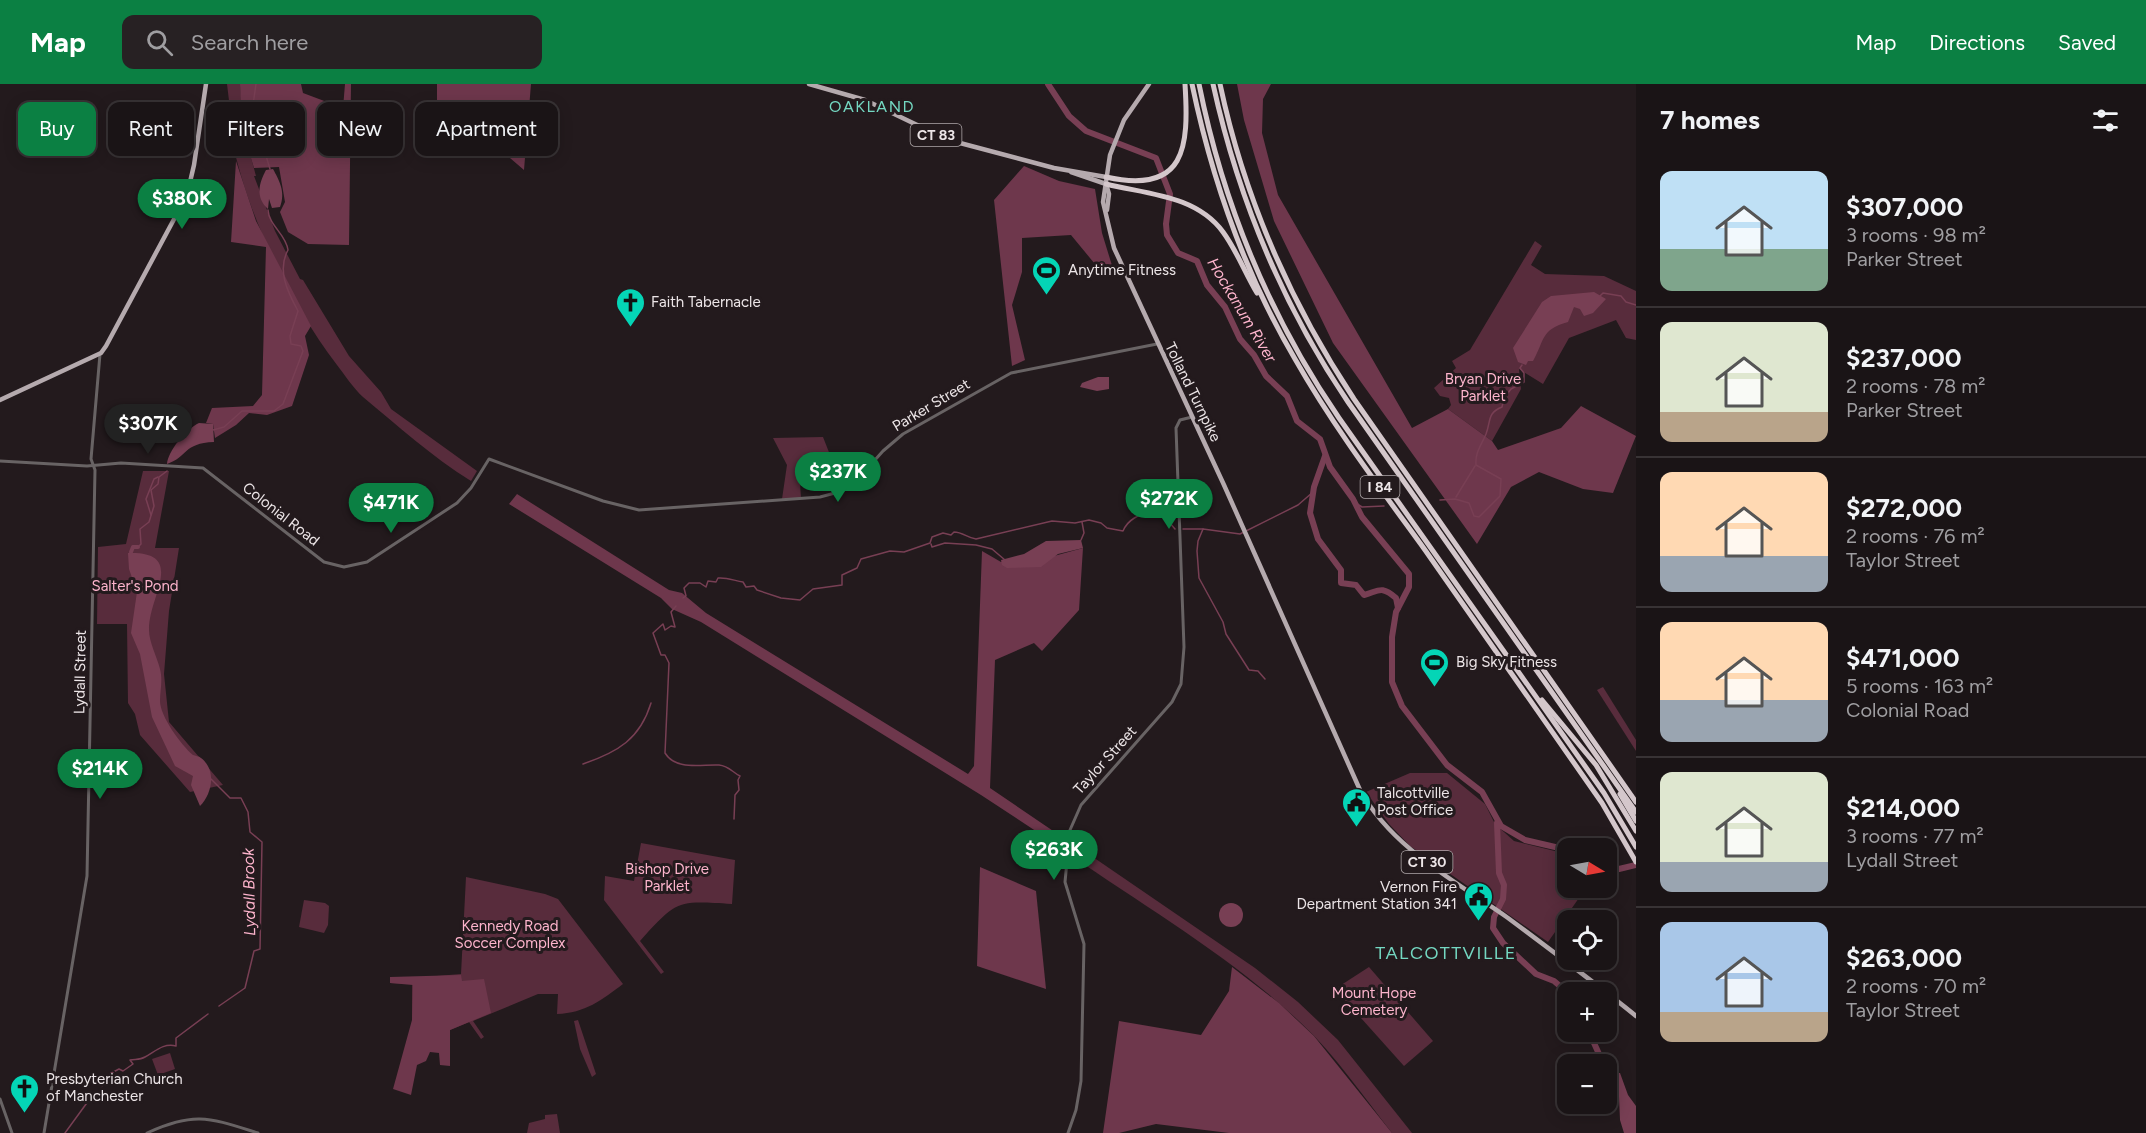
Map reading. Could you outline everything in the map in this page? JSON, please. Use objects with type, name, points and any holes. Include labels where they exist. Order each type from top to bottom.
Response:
[{"type":"highway","points":[[1106,177],[1135,182],[1157,177],[1168,170],[1179,158],[1186,140],[1185,84]]},
{"type":"highway","name":"I 84","points":[[1192,84],[1208,150],[1226,209],[1251,273],[1276,324],[1328,412],[1602,803],[1635,859]]},
{"type":"highway","points":[[1199,84],[1213,144],[1235,214],[1259,274],[1287,331],[1335,411],[1610,803],[1636,847]]},
{"type":"highway","points":[[1213,84],[1229,149],[1248,207],[1278,277],[1310,340],[1348,402],[1636,812]]},
{"type":"highway","name":"I 84","points":[[1220,84],[1239,160],[1260,220],[1291,290],[1322,348],[1360,407],[1636,801]]},
{"type":"highway","points":[[1106,184],[1179,201],[1204,213],[1222,231],[1276,324]]},
{"type":"highway","points":[[1519,673],[1589,755],[1636,831]]},
{"type":"highway","points":[[1599,758],[1636,821]]},
{"type":"highway","points":[[1617,772],[1636,794]]},
{"type":"main road","points":[[0,400],[101,353],[128,308],[187,195],[193,171],[206,84]]},
{"type":"main road","name":"CT 83","points":[[809,84],[865,100],[944,137],[1069,171],[1106,184]]},
{"type":"main road","name":"Tolland Turnpike","points":[[1149,84],[1126,116],[1117,135],[1106,177],[1103,194],[1117,257],[1245,532],[1359,788],[1378,817],[1407,847],[1497,911],[1636,1016]]},
{"type":"main road","name":"CT 83","points":[[1069,171],[1106,177]]},
{"type":"street","name":"Parker Street","points":[[489,459],[603,501],[639,510],[820,498],[835,493],[858,479],[883,451],[903,434],[1011,373],[1157,344]]},
{"type":"street","name":"Lydall Street","points":[[44,1133],[88,860],[94,598],[92,445],[101,353]]},
{"type":"street","name":"Taylor Street","points":[[1068,1133],[1076,1110],[1081,1081],[1084,944],[1065,882],[1069,837],[1074,818],[1081,805],[1172,702],[1181,684],[1184,647],[1176,428],[1180,420],[1192,417]]},
{"type":"street","name":"Colonial Road","points":[[93,465],[121,463],[203,468],[312,555],[324,562],[344,567],[367,562],[457,503],[471,488],[489,459]]},
{"type":"street","points":[[0,461],[93,465]]},
{"type":"street","points":[[0,1099],[12,1133]]},
{"type":"street","points":[[147,1133],[176,1121],[196,1118],[219,1120],[258,1133]]},
{"type":"green space","points":[[227,84],[240,84],[242,102],[229,102]]},
{"type":"green space","points":[[236,156],[251,156],[256,176],[254,176],[275,231],[300,279],[303,280],[349,356],[381,392],[391,409],[477,471],[471,481],[402,430],[359,393],[349,381],[319,340],[286,285],[258,225]]},
{"type":"green space","name":"Bryan Drive Parklet","points":[[1535,241],[1542,246],[1531,265],[1545,274],[1604,276],[1636,291],[1636,340],[1626,338],[1616,320],[1569,338],[1543,384],[1519,369],[1521,389],[1492,441],[1448,409],[1451,405],[1449,398],[1440,396],[1434,388],[1456,368],[1452,361],[1470,350]]},
{"type":"green space","points":[[823,437],[834,465],[800,483],[801,498],[782,499],[787,465],[773,438]]},
{"type":"green space","name":"Salter's Pond","points":[[143,471],[169,471],[155,548],[179,548],[169,611],[164,674],[169,722],[223,785],[190,792],[140,735],[135,714],[128,703],[127,624],[97,624],[98,547],[126,544]]},
{"type":"green space","points":[[1603,687],[1636,740],[1636,751],[1597,690]]},
{"type":"green space","points":[[1410,773],[1447,773],[1485,804],[1495,824],[1514,841],[1557,852],[1557,898],[1579,898],[1571,910],[1557,910],[1557,929],[1548,942],[1410,846],[1389,824],[1366,792]]},
{"type":"green space","points":[[1071,842],[1255,968],[1298,1002],[1338,1040],[1412,1133],[1392,1133],[1338,1063],[1302,1024],[1219,955],[1069,854]]},
{"type":"green space","name":"Bishop Drive Parklet","points":[[641,843],[735,860],[732,904],[689,903],[680,906],[663,917],[640,941],[664,972],[661,974],[604,900],[605,876],[634,881]]},
{"type":"green space","name":"Kennedy Road Soccer Complex","points":[[466,877],[545,894],[558,899],[623,984],[593,1005],[567,1013],[557,1014],[558,994],[538,994],[473,1021],[484,1037],[481,1039],[469,1022],[450,1030],[412,1020],[412,984],[390,983],[390,977],[412,978],[461,974]]},
{"type":"green space","points":[[304,900],[325,903],[329,906],[328,925],[324,933],[299,927]]},
{"type":"green space","name":"Mount Hope Cemetery","points":[[1369,967],[1433,1041],[1404,1066],[1335,989]]},
{"type":"green space","points":[[578,1020],[596,1074],[592,1077],[580,1049],[574,1021]]},
{"type":"green space","points":[[170,1053],[175,1069],[158,1075],[152,1059]]},
{"type":"green space","points":[[557,1114],[560,1133],[527,1133],[529,1123],[545,1119],[545,1115]]},
{"type":"shaded area","points":[[240,84],[301,84],[303,93],[327,102],[317,102],[317,156],[350,156],[349,245],[308,244],[288,232],[280,212],[285,202],[279,167],[254,168],[251,156],[305,156],[305,102],[241,102]]},
{"type":"shaded area","points":[[345,84],[351,84],[351,102],[344,102]]},
{"type":"shaded area","points":[[437,84],[531,84],[530,102],[437,102]]},
{"type":"shaded area","points":[[1237,84],[1271,84],[1263,99],[1262,133],[1278,195],[1412,428],[1448,409],[1492,441],[1498,450],[1561,428],[1581,406],[1636,436],[1613,493],[1583,489],[1539,472],[1511,487],[1477,544],[1333,343],[1274,221],[1244,120]]},
{"type":"shaded area","points":[[510,156],[525,156],[524,170]]},
{"type":"shaded area","points":[[236,161],[256,221],[311,326],[305,336],[309,355],[292,406],[267,415],[249,413],[236,425],[215,438],[213,424],[206,423],[212,408],[253,406],[262,395],[266,247],[231,242]]},
{"type":"shaded area","points":[[1024,166],[1059,181],[1095,189],[1102,233],[1114,272],[1104,275],[1071,235],[1022,238],[1022,272],[1012,305],[1025,360],[1012,366],[994,200]]},
{"type":"shaded area","points":[[273,169],[281,186],[282,202],[280,207],[272,208],[269,199],[268,209],[261,200],[259,190],[266,170]]},
{"type":"shaded area","points":[[1594,292],[1606,299],[1593,313],[1584,316],[1580,309],[1574,307],[1568,322],[1552,329],[1544,337],[1533,361],[1528,361],[1526,365],[1518,362],[1513,348],[1542,302],[1551,296]]},
{"type":"shaded area","points":[[1098,377],[1109,377],[1109,389],[1097,391],[1080,387],[1082,383]]},
{"type":"shaded area","points":[[199,423],[213,424],[214,442],[197,445],[167,464],[178,441]]},
{"type":"shaded area","points":[[517,494],[669,590],[682,593],[706,613],[968,774],[974,766],[982,551],[1001,562],[1054,556],[1083,548],[1079,610],[1042,651],[1034,643],[995,660],[990,788],[1065,839],[1063,849],[981,795],[701,622],[672,609],[661,598],[509,504]]},
{"type":"shaded area","points":[[1081,540],[1083,548],[1058,554],[1041,567],[1007,568],[1002,565],[1001,560],[1024,554],[1046,541]]},
{"type":"shaded area","name":"Salter's Pond","points":[[128,553],[146,554],[156,560],[161,568],[161,578],[150,617],[149,630],[161,673],[160,701],[163,714],[177,737],[193,755],[206,763],[209,769],[210,789],[200,806],[191,785],[193,776],[175,766],[152,717],[140,654],[131,633],[137,592],[129,569]]},
{"type":"shaded area","points":[[980,867],[1036,891],[1046,989],[977,966]]},
{"type":"shaded area","points":[[1231,903],[1240,906],[1243,915],[1240,924],[1231,927],[1222,924],[1219,915],[1222,906]]},
{"type":"shaded area","points":[[1232,967],[1279,1003],[1314,1036],[1392,1133],[1229,1133],[1156,1124],[1119,1133],[1103,1133],[1119,1021],[1201,1035],[1229,991]]},
{"type":"shaded area","points":[[461,975],[462,981],[484,979],[491,1013],[450,1030],[450,1066],[440,1065],[439,1053],[430,1052],[426,1061],[417,1065],[411,1095],[393,1089],[412,1020],[413,985],[390,983],[390,977]]},
{"type":"shaded area","points":[[1617,1073],[1620,1073],[1628,1095],[1636,1106],[1636,1133],[1624,1133],[1620,1120],[1619,1097],[1617,1096]]},
{"type":"waterway","name":"Lydall Brook","points":[[256,84],[251,119],[260,136],[270,169]]},
{"type":"waterway","name":"Hockanum River","points":[[1048,84],[1069,116],[1086,131],[1156,158],[1170,194],[1166,224],[1167,235],[1178,253],[1197,261],[1207,285],[1225,307],[1240,339],[1254,355],[1266,376],[1287,396],[1297,421],[1320,439],[1330,467],[1353,499],[1362,517],[1409,574],[1409,587],[1396,612],[1392,637],[1392,682],[1402,706],[1447,765],[1482,792],[1501,826],[1525,840],[1557,847]]},
{"type":"waterway","name":"Lydall Brook","points":[[213,430],[224,427],[242,411],[274,411],[283,404],[303,351],[301,346],[291,344],[290,336],[298,311],[290,296],[283,273],[288,250],[287,244],[271,221],[268,210]]},
{"type":"waterway","points":[[1600,296],[1603,293],[1621,296],[1626,302],[1636,305]]},
{"type":"waterway","points":[[1440,500],[1455,499],[1469,503],[1474,516],[1479,517],[1500,496],[1501,479],[1476,465],[1476,456],[1490,418],[1497,409],[1502,407],[1504,398],[1511,389],[1524,382],[1524,373],[1520,368],[1522,365]]},
{"type":"waterway","points":[[1325,456],[1314,487],[1310,513],[1318,539],[1341,570],[1341,583],[1356,585],[1364,595],[1380,590],[1387,591],[1396,598],[1398,608]]},
{"type":"waterway","points":[[1456,497],[1475,466]]},
{"type":"waterway","name":"Lydall Brook","points":[[138,547],[141,544],[140,529],[149,522],[154,506],[151,490],[158,484],[159,477],[167,471]]},
{"type":"waterway","points":[[151,515],[146,499],[154,479],[158,477]]},
{"type":"waterway","points":[[1265,679],[1258,671],[1249,670],[1226,634],[1223,622],[1199,578],[1198,541],[1203,529],[1240,534],[1298,505],[1313,492]]},
{"type":"waterway","points":[[1354,502],[1362,507],[1384,506]]},
{"type":"waterway","points":[[683,598],[686,596],[684,588],[689,583],[700,583],[706,587],[708,581],[716,582],[718,578],[721,578],[743,582],[746,587],[754,586],[757,590],[781,598],[800,600],[813,589],[842,585],[842,575],[857,568],[861,559],[890,551],[904,552],[930,543],[932,537],[943,533],[951,535],[957,532],[976,539],[1052,521],[1075,523],[1089,520],[1101,523],[1107,528],[1123,531],[1131,520],[1151,511],[1157,517],[1163,515],[1175,529]]},
{"type":"waterway","points":[[1081,540],[1084,533],[1082,522]]},
{"type":"waterway","points":[[1183,529],[1203,529]]},
{"type":"waterway","points":[[931,544],[932,547],[945,543],[976,545],[992,549],[1005,560]]},
{"type":"waterway","points":[[131,552],[133,547],[138,547]]},
{"type":"waterway","points":[[676,606],[671,612],[675,627],[671,626],[665,630],[663,624],[653,633],[661,655],[665,655],[669,663],[665,753],[670,759],[682,764],[722,766],[740,776],[739,790],[735,795],[734,819]]},
{"type":"waterway","points":[[583,764],[617,749],[634,735],[641,726],[651,703]]},
{"type":"waterway","name":"Lydall Brook","points":[[211,779],[230,798],[241,798],[248,812],[250,832],[262,842],[260,949],[254,951],[245,988],[219,1006]]},
{"type":"waterway","points":[[1497,823],[1499,873],[1504,885],[1503,899],[1494,917],[1493,928],[1503,943],[1536,974],[1557,984]]},
{"type":"waterway","name":"Hockanum River","points":[[1617,868],[1636,865]]},
{"type":"waterway","name":"Lydall Brook","points":[[65,1133],[89,1100],[100,1095],[104,1077],[119,1069],[123,1071],[133,1064],[130,1060],[143,1058],[163,1047],[176,1046],[176,1038],[208,1014]]},
{"type":"waterway","points":[[1594,1042],[1599,1054]]},
{"type":"place","name":"Anytime Fitness","points":[[1047,296]]},
{"type":"place","name":"Faith Tabernacle","points":[[630,328]]},
{"type":"place","name":"Big Sky Fitness","points":[[1435,688]]},
{"type":"place","name":"Talcottville Post Office","points":[[1356,828]]},
{"type":"place","name":"Vernon Fire Department Station 341","points":[[1478,922]]},
{"type":"place","name":"Presbyterian Church of Manchester","points":[[25,1114]]},
{"type":"district","name":"OAKLAND","points":[[872,106]]},
{"type":"district","name":"TALCOTTVILLE","points":[[1446,953]]}]
